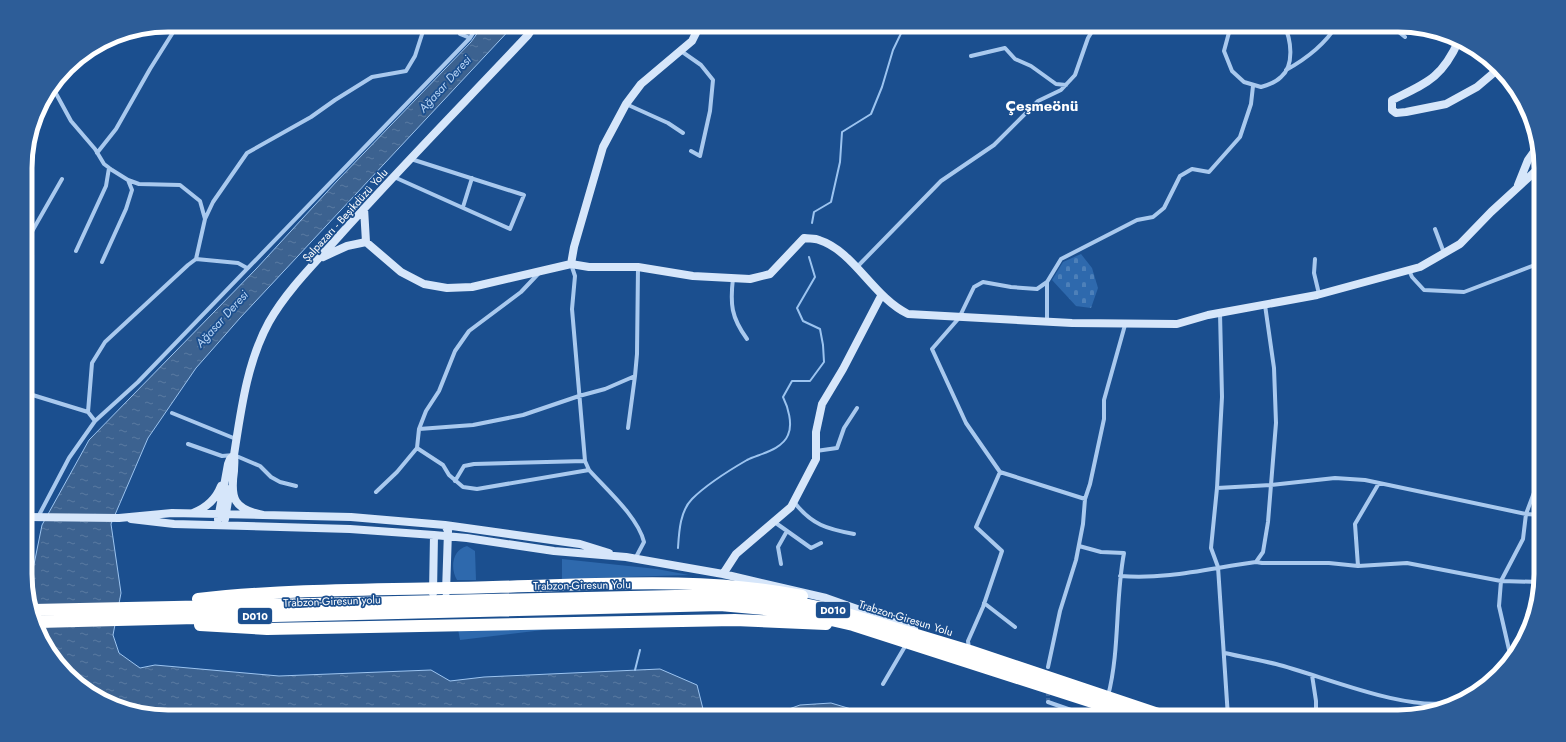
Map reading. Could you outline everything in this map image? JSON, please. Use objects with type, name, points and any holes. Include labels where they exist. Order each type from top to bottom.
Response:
[{"type":"highway","points":[[119,608],[244,594],[686,583],[716,584],[763,588],[822,600],[937,636],[970,651]]},
{"type":"highway","name":"Trabzon-Giresun Yolu","points":[[483,605],[720,595],[798,603],[837,611],[970,651],[1146,710]]},
{"type":"highway","name":"Trabzon-Giresun Yolu","points":[[483,605],[720,605],[796,612],[853,625],[1116,710]]},
{"type":"highway","name":"D010","points":[[37,610],[483,605]]},
{"type":"highway","name":"Trabzon-Giresun yolu","points":[[41,622],[119,620],[390,607]]},
{"type":"highway","points":[[119,620],[268,629],[734,620],[853,625]]},
{"type":"street","points":[[97,152],[116,129],[150,69],[173,32]]},
{"type":"street","points":[[196,259],[205,219],[213,202],[247,153],[311,117],[372,77],[406,71],[415,56],[422,32]]},
{"type":"street","points":[[460,32],[460,34],[470,38]]},
{"type":"street","points":[[41,517],[69,458],[95,421],[138,382],[470,38],[474,32]]},
{"type":"street","points":[[634,559],[644,542],[642,534],[634,520],[589,470],[585,460],[572,309],[575,276],[571,264],[574,247],[603,147],[626,104],[642,84],[692,41],[696,32]]},
{"type":"street","points":[[857,267],[941,181],[994,146],[1038,101],[1061,90],[1075,75],[1088,38],[1092,32]]},
{"type":"street","points":[[1229,32],[1224,52],[1232,71],[1244,82],[1253,86],[1261,87],[1281,77],[1286,70],[1290,55],[1289,36],[1287,32]]},
{"type":"street","points":[[1286,70],[1303,61],[1332,32]]},
{"type":"street","points":[[1399,32],[1405,37]]},
{"type":"street","name":"Şalpazarı - Beşikdüzü Yolu","points":[[233,471],[236,440],[244,395],[254,356],[269,322],[285,299],[364,208],[530,33]]},
{"type":"street","points":[[1457,45],[1451,58],[1437,75],[1392,100],[1392,110],[1396,113],[1406,112],[1446,104],[1477,87],[1495,73]]},
{"type":"street","points":[[971,56],[1005,48],[1016,59],[1031,66],[1056,84],[1066,84]]},
{"type":"street","points":[[681,51],[701,65],[713,80],[710,110],[700,156],[691,151]]},
{"type":"street","points":[[1085,499],[1000,472],[966,423],[932,349],[960,318],[974,287],[982,282],[1011,287],[1037,289],[1047,282],[1061,259],[1137,220],[1153,217],[1164,208],[1180,176],[1192,169],[1209,172],[1240,137],[1251,104],[1253,86]]},
{"type":"street","points":[[55,92],[71,121],[97,152],[104,164],[128,180],[139,184],[180,185],[200,201],[205,219]]},
{"type":"street","points":[[626,104],[668,123],[683,133]]},
{"type":"street","points":[[1515,191],[1528,160],[1533,153]]},
{"type":"street","points":[[394,177],[510,229],[524,196],[412,159]]},
{"type":"street","points":[[76,251],[106,186],[109,168]]},
{"type":"street","points":[[364,208],[366,242],[401,272],[424,284],[447,288],[472,287],[571,264],[589,267],[638,267],[693,276],[750,279],[770,274],[804,238],[819,240],[838,251],[857,267],[881,296],[896,308],[908,314],[960,318],[1125,325],[1177,324],[1220,313],[1319,294],[1420,267],[1460,244],[1491,212],[1534,173]]},
{"type":"street","points":[[463,207],[472,178]]},
{"type":"street","points":[[32,232],[62,179]]},
{"type":"street","points":[[102,262],[126,209],[132,190],[128,180]]},
{"type":"street","points":[[1434,229],[1444,254]]},
{"type":"street","points":[[319,259],[347,246],[366,242]]},
{"type":"street","points":[[1315,258],[1314,273],[1319,294]]},
{"type":"street","points":[[88,412],[92,363],[105,342],[188,264],[196,259],[238,263],[247,268]]},
{"type":"street","points":[[1409,270],[1412,277],[1424,290],[1464,292],[1534,265]]},
{"type":"street","points":[[628,428],[637,354],[638,267]]},
{"type":"street","points":[[376,492],[398,472],[417,448],[419,429],[426,411],[439,391],[455,352],[469,331],[521,292],[540,272]]},
{"type":"street","points":[[733,278],[732,313],[736,324],[747,339]]},
{"type":"street","points":[[1047,282],[1047,322]]},
{"type":"street","points":[[723,574],[736,554],[791,507],[794,502],[816,459],[816,432],[822,404],[844,369],[881,296]]},
{"type":"street","points":[[1256,562],[1263,552],[1271,485],[1276,404],[1274,368],[1264,305]]},
{"type":"street","points":[[1220,313],[1222,397],[1217,488],[1211,548],[1218,567],[1228,710]]},
{"type":"street","points":[[1048,667],[1060,611],[1078,546],[1085,499],[1090,484],[1104,419],[1104,400],[1125,325]]},
{"type":"street","points":[[419,429],[461,426],[523,415],[605,389],[635,376]]},
{"type":"street","points":[[32,395],[88,412],[95,421]]},
{"type":"street","points":[[816,451],[837,448],[844,428],[857,408]]},
{"type":"street","points":[[172,413],[236,440]]},
{"type":"street","points":[[188,444],[222,456],[234,455],[260,466],[271,477],[280,482],[296,486]]},
{"type":"street","points":[[417,448],[443,465],[449,475],[463,487],[477,489],[589,470]]},
{"type":"street","points":[[190,514],[206,506],[217,495],[230,458],[234,455]]},
{"type":"street","points":[[455,481],[464,466],[474,464],[585,460]]},
{"type":"street","points":[[222,515],[228,464]]},
{"type":"street","points":[[233,471],[232,489],[235,502],[243,509],[263,515]]},
{"type":"street","points":[[220,525],[233,471]]},
{"type":"street","points":[[970,651],[968,641],[984,604],[1002,551],[976,527],[1000,472]]},
{"type":"street","points":[[1217,488],[1271,485],[1335,478],[1365,480],[1534,515]]},
{"type":"street","points":[[1358,566],[1355,524],[1379,483]]},
{"type":"street","points":[[1511,650],[1499,606],[1501,581],[1523,539],[1526,514],[1534,493]]},
{"type":"street","points":[[794,502],[802,512],[827,529],[854,534]]},
{"type":"street","points":[[119,518],[154,514],[263,515],[351,517],[445,525],[580,544],[634,559],[723,574],[826,598],[914,629]]},
{"type":"street","points":[[32,518],[119,518],[168,523],[350,528],[434,535],[554,551],[626,557]]},
{"type":"street","points":[[774,521],[811,548],[821,543]]},
{"type":"street","points":[[445,525],[448,531],[446,589],[447,625]]},
{"type":"street","points":[[781,564],[778,547],[787,531]]},
{"type":"street","points":[[433,625],[432,589],[434,535]]},
{"type":"street","points":[[1078,546],[1101,552],[1124,553],[1120,576],[1114,654],[1108,697]]},
{"type":"street","points":[[1120,576],[1138,577],[1178,575],[1218,567],[1256,562],[1329,563],[1358,566],[1407,563],[1501,581],[1534,582]]},
{"type":"street","points":[[984,604],[1015,627]]},
{"type":"street","points":[[883,684],[907,643]]},
{"type":"street","points":[[1225,653],[1276,664],[1354,688],[1406,701],[1438,704]]},
{"type":"street","points":[[1312,675],[1316,710]]},
{"type":"street","points":[[1048,702],[1071,710]]},
{"type":"green space","points":[[1081,254],[1092,268],[1098,288],[1091,308],[1076,306],[1052,280],[1063,262]]},
{"type":"green space","points":[[467,546],[475,551],[476,580],[457,580],[453,565],[455,555],[462,548]]},
{"type":"green space","points":[[562,559],[657,569],[689,575],[562,579]]},
{"type":"green space","points":[[458,629],[551,629],[460,640]]},
{"type":"water","name":"Ağasar Deresi","points":[[478,32],[507,32],[240,318],[196,368],[148,438],[111,524],[121,593],[113,635],[119,653],[140,668],[155,665],[279,676],[431,670],[450,681],[484,677],[660,669],[697,685],[703,710],[159,710],[124,703],[100,692],[85,682],[72,670],[60,657],[50,642],[42,626],[37,609],[33,592],[32,574],[42,525],[89,440],[256,269],[337,181],[471,42]]},
{"type":"water","points":[[831,703],[854,710],[786,710],[800,705]]},
{"type":"waterway","points":[[812,223],[814,212],[831,202],[840,162],[842,132],[871,114],[882,87],[893,50],[902,32]]},
{"type":"waterway","points":[[678,548],[681,522],[688,504],[704,488],[725,473],[747,460],[776,448],[785,440],[788,435],[790,421],[787,406],[783,397],[792,381],[810,381],[824,362],[820,329],[803,321],[797,308],[815,277],[809,257]]},
{"type":"waterway","points":[[635,670],[640,650]]},
{"type":"tunnel","points":[[1048,689],[1048,702]]},
{"type":"district","name":"Çeşmeönü","points":[[1042,106]]}]
